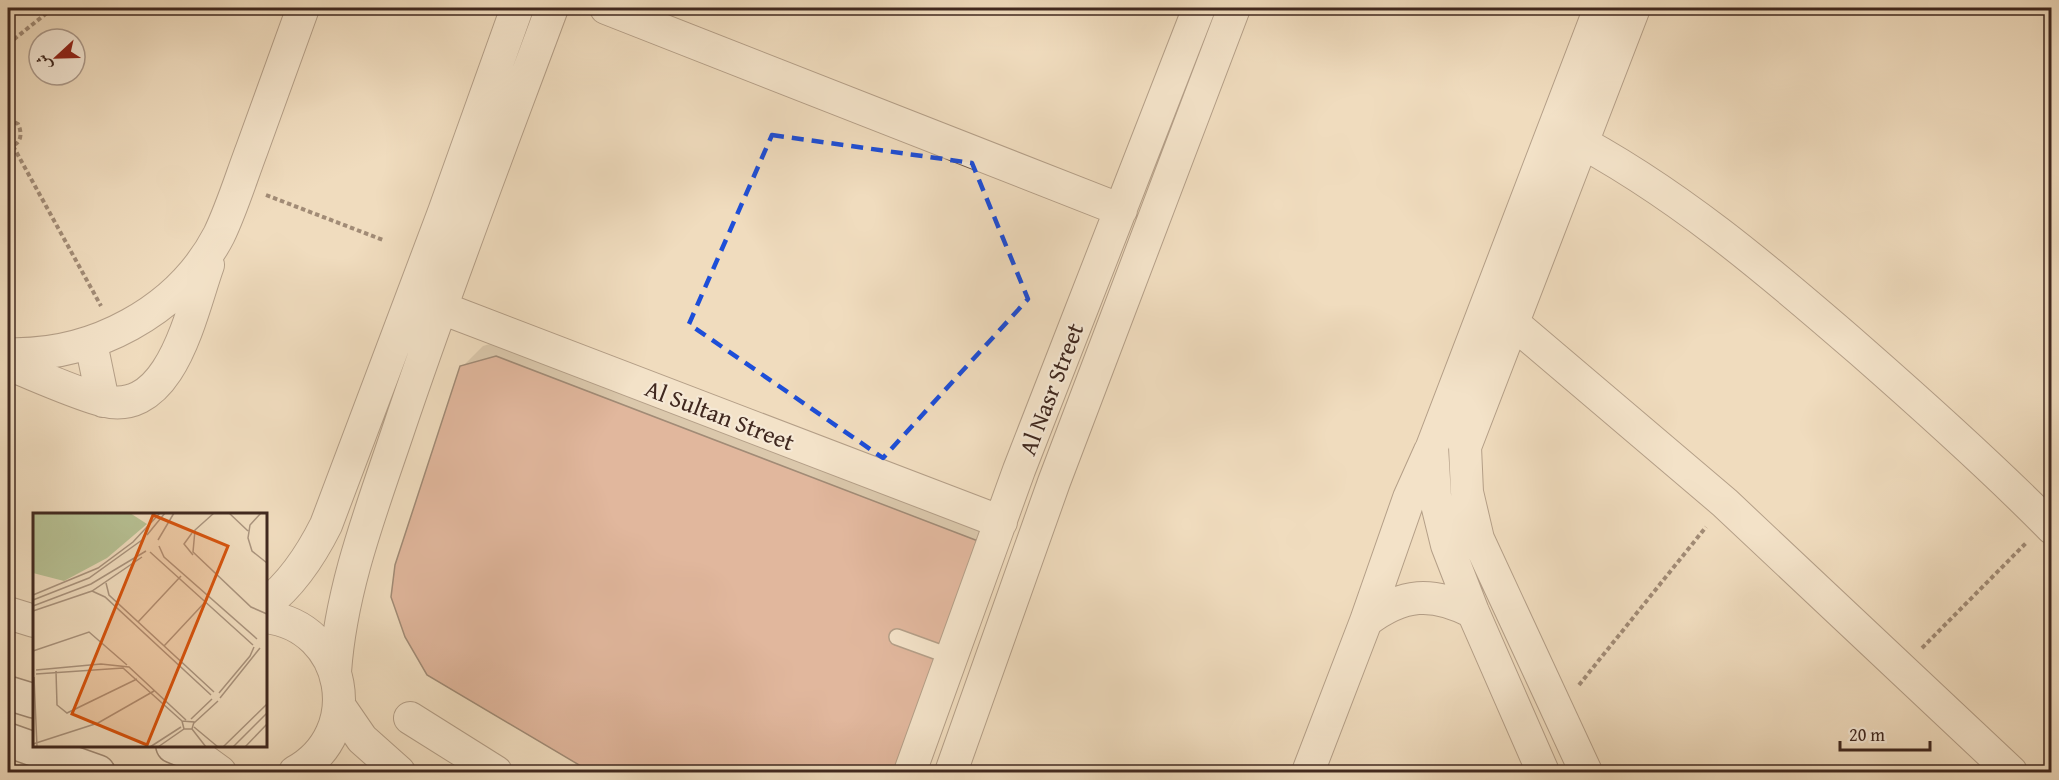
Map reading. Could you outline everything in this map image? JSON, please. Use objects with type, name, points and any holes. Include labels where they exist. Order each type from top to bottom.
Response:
[{"type":"street","points":[[8,364],[103,401],[124,402],[146,396],[162,381],[172,363],[303,8]]},
{"type":"street","points":[[399,772],[362,739],[340,707],[335,672],[338,636],[351,573],[439,307],[459,216],[517,8]]},
{"type":"street","points":[[267,603],[294,576],[312,552],[326,525],[459,216],[552,8]]},
{"type":"street","points":[[606,8],[1121,210]]},
{"type":"street","name":"Al Nasr Street","points":[[910,772],[1019,470],[1199,8]]},
{"type":"street","name":"Al Nasr Street","points":[[951,772],[1054,482],[1234,8]]},
{"type":"street","points":[[1308,772],[1366,621],[1405,508],[1432,447],[1600,8]]},
{"type":"street","points":[[1586,772],[1478,539],[1467,492],[1465,447],[1634,8]]},
{"type":"street","points":[[1554,127],[1582,142],[1695,215],[1805,303],[1920,403],[2049,525]]},
{"type":"street","points":[[1138,168],[1169,179]]},
{"type":"street","points":[[8,354],[35,355],[115,333],[184,284],[218,236]]},
{"type":"street","name":"Al Sultan Street","points":[[439,307],[1001,522]]},
{"type":"street","points":[[1512,322],[1725,503],[2010,772]]},
{"type":"street","points":[[115,333],[172,363]]},
{"type":"street","points":[[103,401],[115,333]]},
{"type":"street","points":[[1432,447],[1466,466]]},
{"type":"street","points":[[1432,447],[1435,496],[1447,545],[1473,612],[1543,772]]},
{"type":"street","points":[[1019,470],[1054,482]]},
{"type":"street","points":[[1366,621],[1384,607],[1406,599],[1429,597],[1452,602],[1473,612]]},
{"type":"street","points":[[267,617],[286,621],[316,641],[335,672]]},
{"type":"street","points":[[8,693],[33,701]]},
{"type":"street","points":[[295,772],[319,754],[329,740],[340,707]]},
{"type":"street","points":[[410,718],[496,772]]},
{"type":"street","points":[[8,740],[50,764],[98,772]]},
{"type":"lane","points":[[897,637],[952,657]]},
{"type":"path","points":[[8,44],[52,8]]},
{"type":"path","points":[[8,119],[18,124],[22,131],[20,140],[10,146],[115,333]]},
{"type":"path","points":[[239,185],[383,240]]},
{"type":"path","points":[[1557,711],[1725,503]]},
{"type":"path","points":[[1902,668],[2049,525]]},
{"type":"highlighted area","points":[[772,135],[972,163],[1028,299],[883,458],[689,324]]},
{"type":"building","points":[[496,356],[978,541],[895,772],[591,772],[427,675],[405,637],[391,597],[395,565],[460,366]]}]
